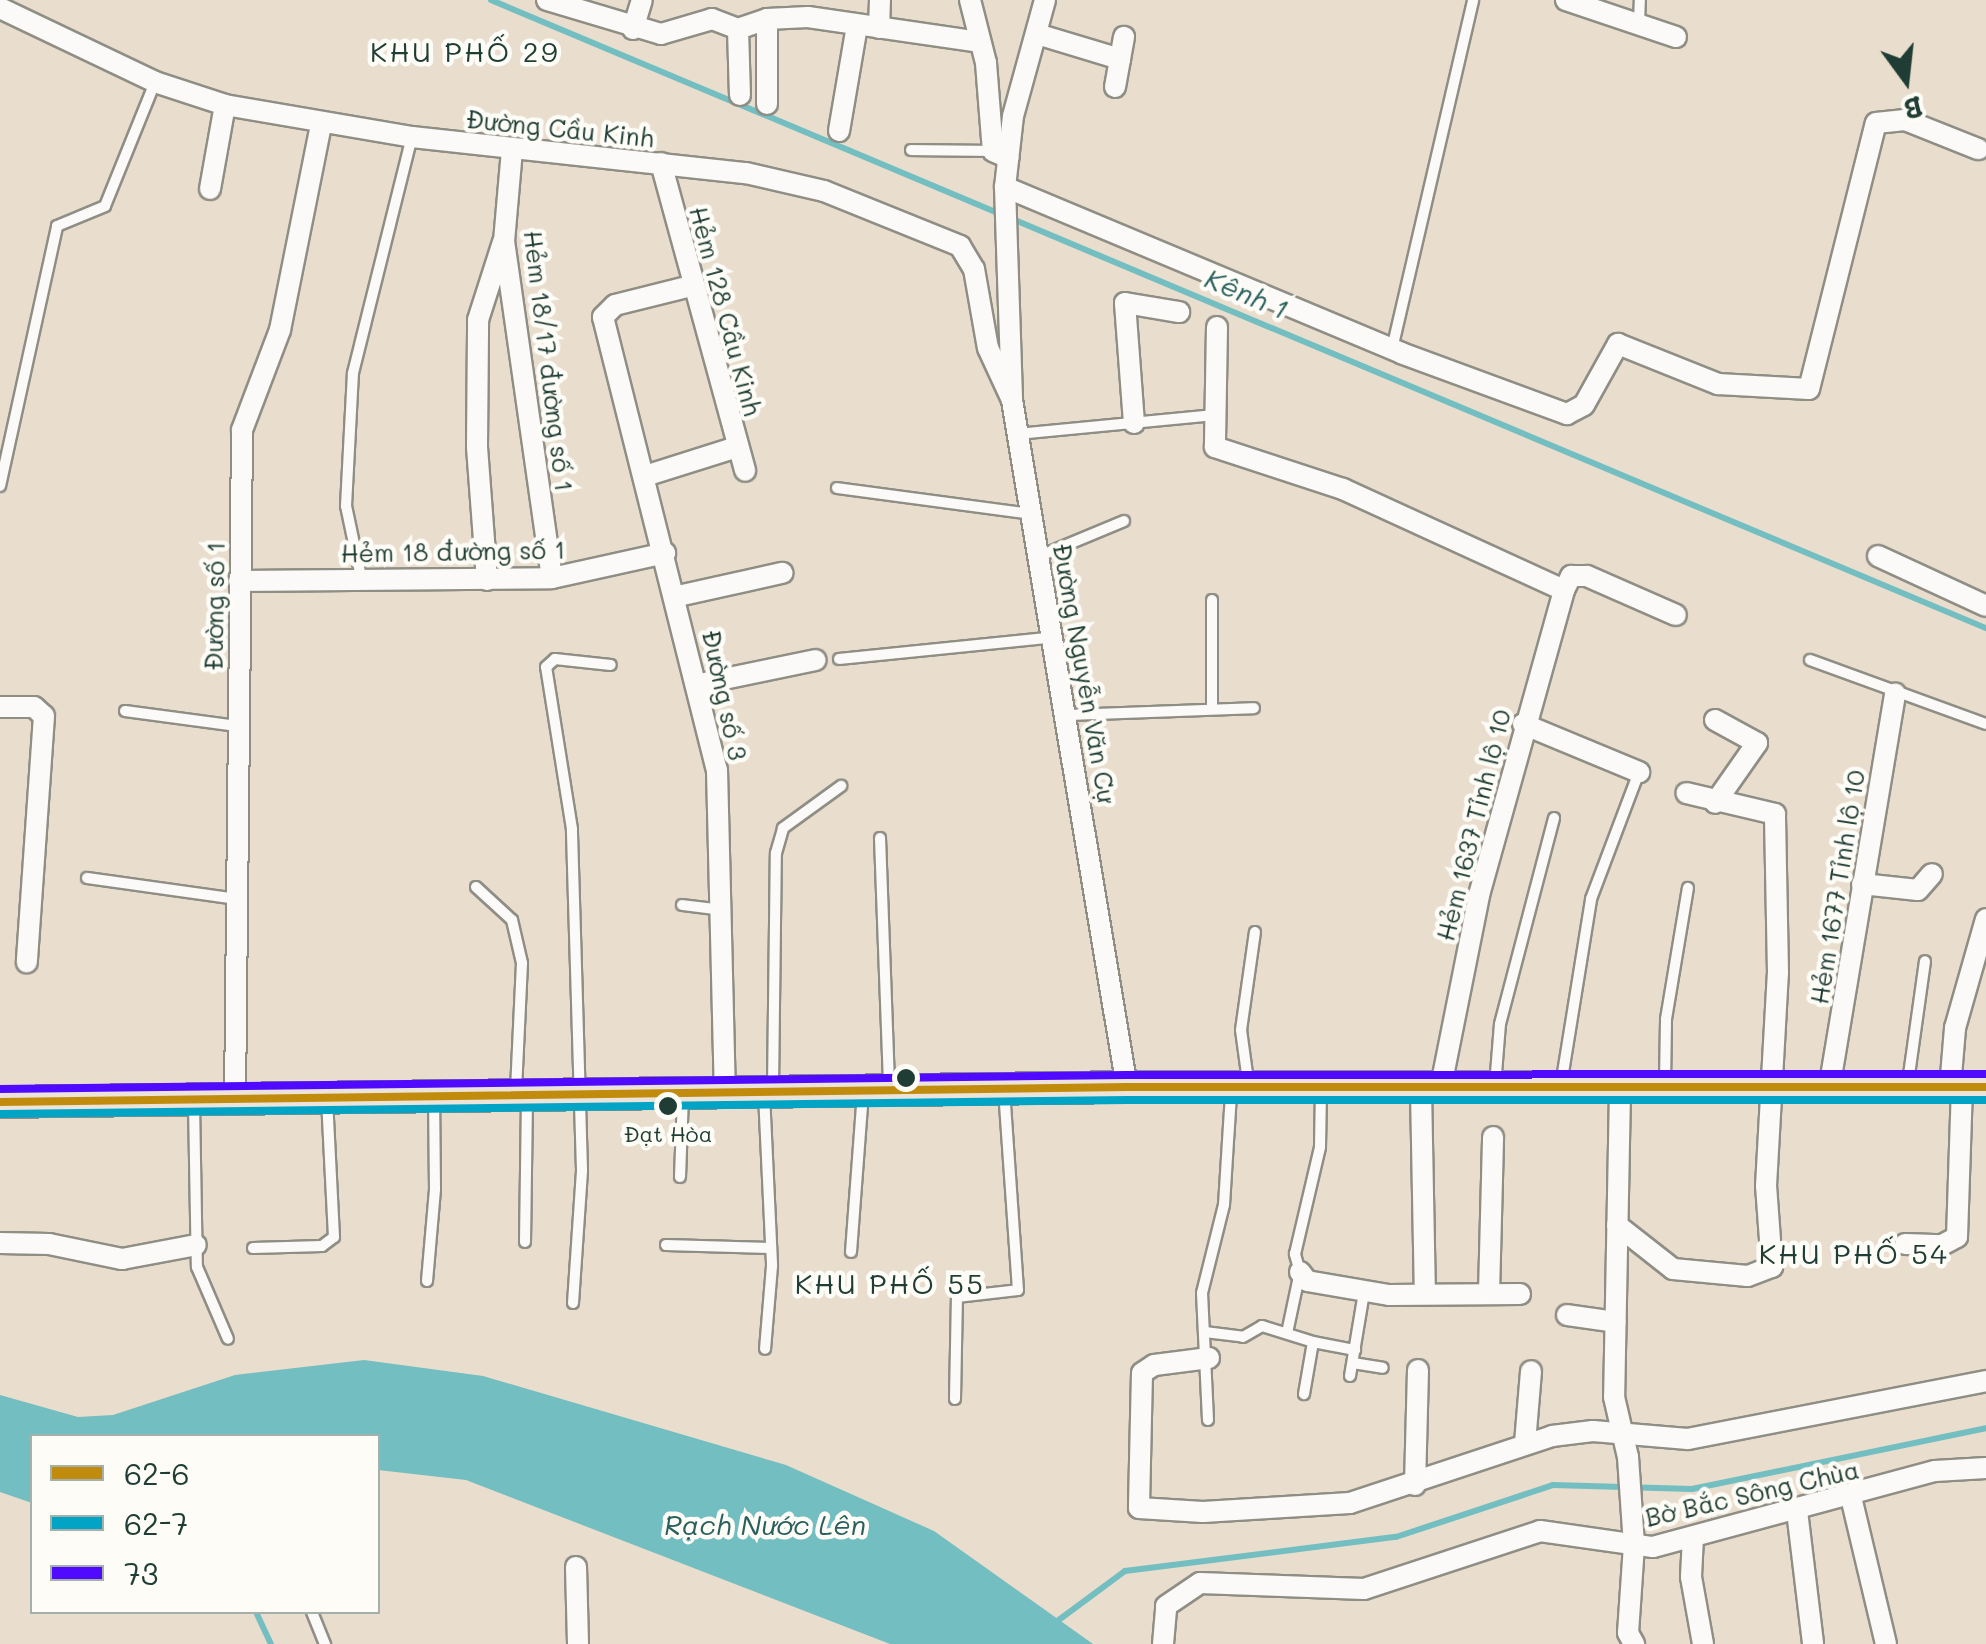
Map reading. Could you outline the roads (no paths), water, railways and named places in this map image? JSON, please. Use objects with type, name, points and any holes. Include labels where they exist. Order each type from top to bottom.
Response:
[{"type":"main road","points":[[0,1102],[1128,1087],[1494,1092],[1966,1087]]},
{"type":"street","points":[[547,0],[633,29],[662,34],[712,19],[738,29],[808,8],[857,26],[979,42]]},
{"type":"street","points":[[633,29],[642,0]]},
{"type":"street","points":[[879,28],[880,0]]},
{"type":"street","points":[[970,0],[1001,155]]},
{"type":"street","points":[[1001,155],[1045,0]]},
{"type":"street","points":[[1566,0],[1676,37]]},
{"type":"street","name":"Đường Cầu Kinh","points":[[0,8],[155,82],[225,105],[321,124],[512,150],[661,163],[824,191],[960,246],[974,269],[988,348],[1012,400]]},
{"type":"street","points":[[766,104],[767,19]]},
{"type":"street","points":[[839,131],[857,26]]},
{"type":"street","points":[[738,29],[740,95]]},
{"type":"street","points":[[1036,34],[1120,59]]},
{"type":"street","points":[[1115,88],[1124,37]]},
{"type":"street","points":[[210,189],[225,105]]},
{"type":"street","points":[[1005,187],[1392,349],[1567,414],[1584,405],[1618,344],[1718,384],[1809,389],[1876,123],[1905,120],[1978,150]]},
{"type":"street","name":"Đường số 1","points":[[234,1101],[242,430],[280,330],[321,124]]},
{"type":"street","name":"Hẻm 18/17 đường số 1","points":[[512,150],[504,240],[552,578]]},
{"type":"street","name":"Đường Nguyễn Văn Cự","points":[[1001,155],[1012,400],[1128,1087]]},
{"type":"street","name":"Hẻm 128 Cầu Kinh","points":[[661,163],[691,286],[744,471]]},
{"type":"street","points":[[487,580],[477,446],[478,320],[504,240]]},
{"type":"street","name":"Đường số 3","points":[[691,286],[616,305],[603,316],[700,684],[716,770],[724,910],[725,1094]]},
{"type":"street","points":[[1134,423],[1124,303],[1179,312]]},
{"type":"street","points":[[1217,327],[1215,447],[1343,489],[1568,583],[1586,576],[1676,615]]},
{"type":"street","points":[[645,476],[738,447]]},
{"type":"street","name":"Hẻm 18 đường số 1","points":[[240,581],[361,576],[552,578],[665,552]]},
{"type":"street","points":[[1878,556],[1986,606]]},
{"type":"street","points":[[678,596],[782,573]]},
{"type":"street","name":"Hẻm 1637 Tỉnh lộ 10","points":[[1425,1292],[1430,1090],[1523,724],[1568,583]]},
{"type":"street","points":[[700,684],[816,660]]},
{"type":"street","name":"Hẻm 1677 Tỉnh lộ 10","points":[[1830,1089],[1895,693]]},
{"type":"street","points":[[0,707],[34,707],[44,716],[27,962]]},
{"type":"street","points":[[1715,720],[1757,743],[1715,803]]},
{"type":"street","points":[[1523,724],[1639,772]]},
{"type":"street","points":[[1617,1225],[1673,1269],[1769,1273],[1778,972],[1775,814],[1715,803],[1686,792]]},
{"type":"street","points":[[1862,884],[1918,890],[1932,874]]},
{"type":"street","points":[[1905,1244],[1942,1245],[1957,1236],[1966,1087],[1955,1028],[1986,919]]},
{"type":"street","points":[[1620,1091],[1616,1322],[1621,1434],[1628,1457],[1634,1545],[1627,1614],[1634,1644]]},
{"type":"street","points":[[1489,1293],[1493,1137]]},
{"type":"street","points":[[0,1243],[49,1244],[122,1259],[196,1245]]},
{"type":"street","points":[[1300,1272],[1307,1280],[1364,1292],[1520,1294]]},
{"type":"street","points":[[1567,1315],[1616,1322]]},
{"type":"street","points":[[1208,1358],[1154,1365],[1142,1373],[1139,1508],[1150,1512],[1350,1502],[1414,1485],[1525,1444],[1593,1431],[1688,1439],[1986,1382]]},
{"type":"street","points":[[1414,1485],[1418,1370]]},
{"type":"street","points":[[1525,1444],[1531,1371]]},
{"type":"street","name":"Bờ Bắc Sông Chùa","points":[[1163,1644],[1166,1606],[1200,1583],[1364,1589],[1540,1531],[1634,1545],[1694,1537],[1936,1471],[1986,1468]]},
{"type":"street","points":[[1850,1496],[1886,1644]]},
{"type":"street","points":[[1797,1511],[1813,1644]]},
{"type":"street","points":[[1694,1537],[1692,1577],[1703,1644]]},
{"type":"street","points":[[576,1567],[578,1644]]},
{"type":"lane","points":[[1392,349],[1473,0]]},
{"type":"lane","points":[[1640,0],[1640,24]]},
{"type":"lane","points":[[0,486],[56,226],[105,206],[155,82]]},
{"type":"lane","points":[[361,576],[346,506],[353,373],[412,137]]},
{"type":"lane","points":[[912,150],[1001,155]]},
{"type":"lane","points":[[1017,434],[1215,415]]},
{"type":"lane","points":[[837,488],[1032,514]]},
{"type":"lane","points":[[1040,556],[1124,521]]},
{"type":"lane","points":[[1212,600],[1212,708]]},
{"type":"lane","points":[[839,660],[1055,638]]},
{"type":"lane","points":[[573,1304],[582,1224],[572,829],[546,666],[554,659],[611,664]]},
{"type":"lane","points":[[1810,660],[1986,724]]},
{"type":"lane","points":[[1067,715],[1254,708]]},
{"type":"lane","points":[[125,712],[237,726]]},
{"type":"lane","points":[[1560,1091],[1591,899],[1639,772]]},
{"type":"lane","points":[[765,1349],[776,854],[783,828],[842,786]]},
{"type":"lane","points":[[1494,1092],[1500,1024],[1554,818]]},
{"type":"lane","points":[[851,1252],[876,1092],[880,838]]},
{"type":"lane","points":[[87,878],[236,899]]},
{"type":"lane","points":[[476,888],[512,920],[522,962],[525,1242]]},
{"type":"lane","points":[[1664,1090],[1666,1019],[1688,888]]},
{"type":"lane","points":[[682,905],[724,910]]},
{"type":"lane","points":[[1208,1420],[1202,1293],[1224,1205],[1255,932]]},
{"type":"lane","points":[[1908,1088],[1926,961]]},
{"type":"lane","points":[[1287,1333],[1300,1272],[1295,1254],[1315,1182],[1321,1088]]},
{"type":"lane","points":[[955,1400],[957,1297],[1018,1290],[1004,1089]]},
{"type":"lane","points":[[680,1176],[683,1094]]},
{"type":"lane","points":[[427,1281],[435,1189],[434,1099]]},
{"type":"lane","points":[[254,1248],[322,1246],[334,1237],[327,1100]]},
{"type":"lane","points":[[194,1102],[197,1267],[228,1340]]},
{"type":"lane","points":[[666,1245],[770,1248]]},
{"type":"lane","points":[[1350,1376],[1364,1292]]},
{"type":"lane","points":[[1205,1332],[1243,1337],[1262,1326],[1383,1368]]},
{"type":"lane","points":[[1304,1394],[1312,1342]]},
{"type":"lane","points":[[313,1614],[325,1644]]},
{"type":"water","name":"Rạch Nước Lên","points":[[364,1360],[483,1376],[786,1465],[934,1531],[1093,1644],[890,1644],[466,1480],[380,1470],[380,1434],[30,1434],[30,1502],[0,1492],[0,1395],[78,1417],[113,1415],[235,1375]]},
{"type":"waterway","name":"Kênh 1","points":[[491,0],[1986,628]]},
{"type":"waterway","points":[[1056,1622],[1125,1571],[1396,1537],[1553,1485],[1692,1489],[1986,1428]]},
{"type":"waterway","points":[[257,1614],[271,1644]]},
{"type":"place","name":"Đạt Hòa","points":[[668,1106]]},
{"type":"district","name":"KHU PHỐ 29","points":[[465,51]]},
{"type":"district","name":"KHU PHỐ 54","points":[[1854,1253]]},
{"type":"district","name":"KHU PHỐ 55","points":[[890,1283]]}]
